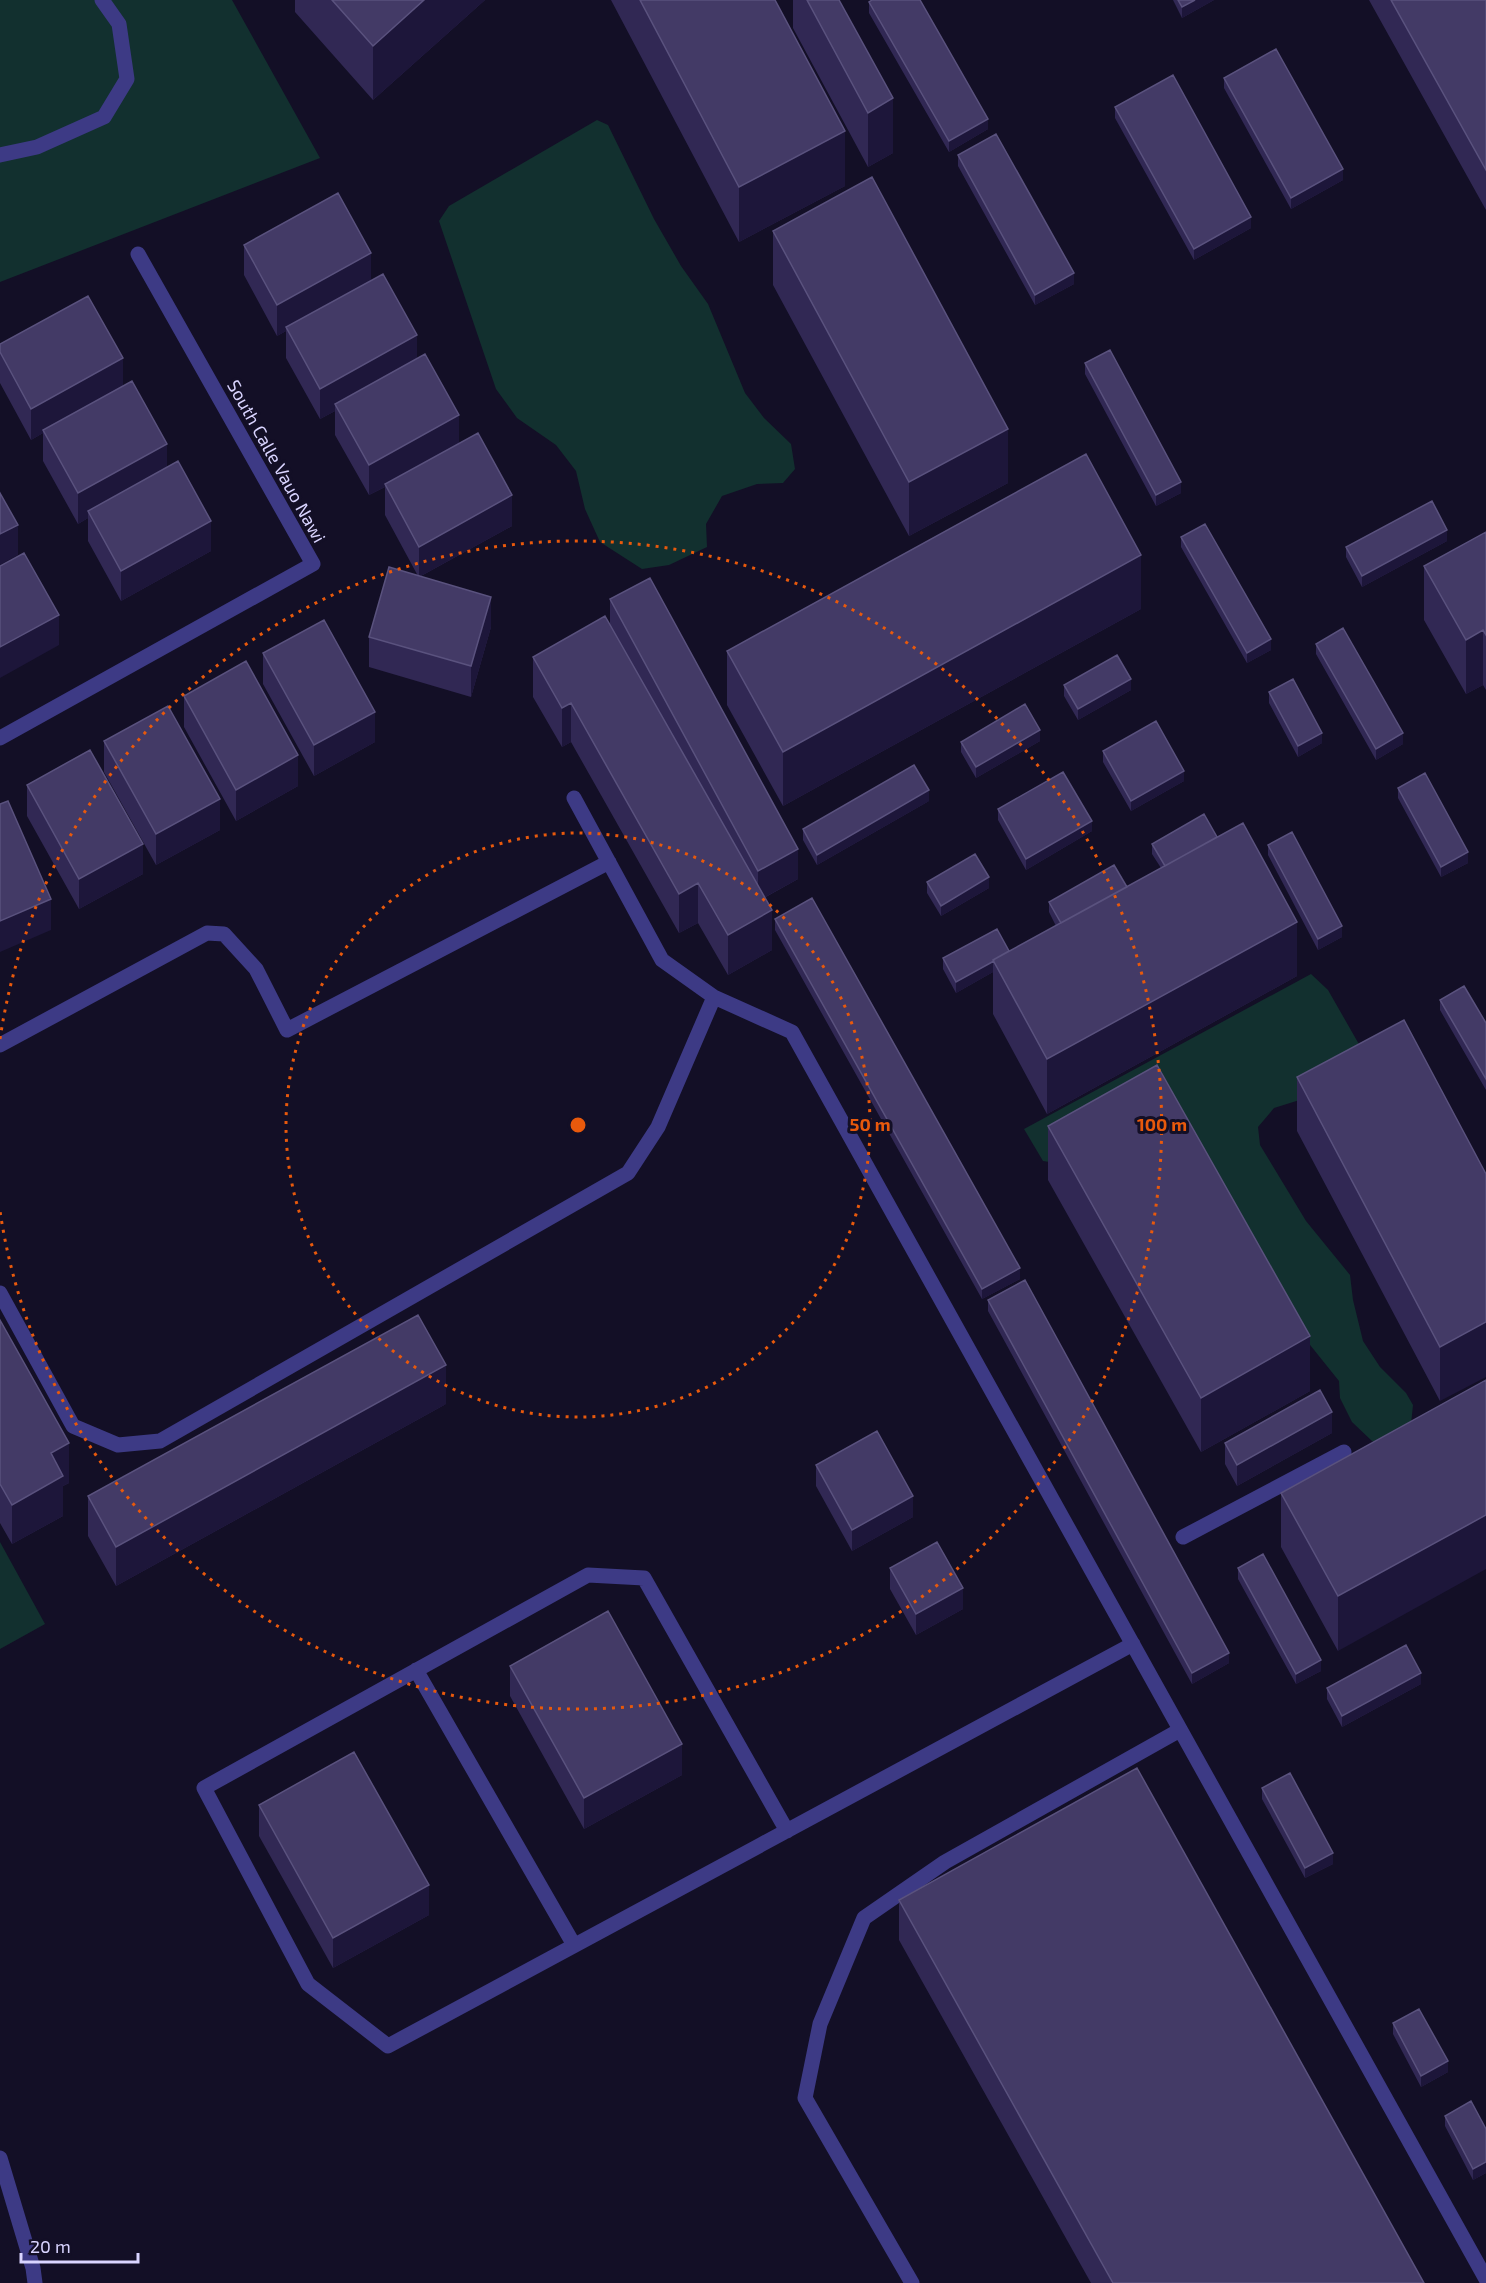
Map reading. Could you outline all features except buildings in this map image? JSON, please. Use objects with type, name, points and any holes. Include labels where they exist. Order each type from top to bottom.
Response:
[{"type":"street","points":[[0,155],[38,147],[104,117],[128,79],[119,24],[102,0]]},
{"type":"street","name":"South Calle Vauo Nawi","points":[[0,738],[313,564],[138,254]]},
{"type":"street","points":[[574,798],[662,960],[714,998],[792,1032],[1486,2279]]},
{"type":"street","points":[[0,1045],[207,933],[224,934],[256,969],[287,1030],[609,862]]},
{"type":"street","points":[[0,1293],[73,1426],[118,1446],[160,1441],[628,1173],[658,1127],[714,998]]},
{"type":"street","points":[[1183,1537],[1344,1452]]},
{"type":"street","points":[[787,1831],[644,1578],[588,1575],[204,1788],[308,1984],[388,2046],[574,1945],[787,1831],[1133,1644]]},
{"type":"street","points":[[416,1670],[574,1945]]},
{"type":"street","points":[[912,2283],[805,2098],[820,2024],[864,1918],[945,1862],[1180,1730]]},
{"type":"street","points":[[0,2158],[33,2268],[35,2283]]},
{"type":"green space","points":[[0,0],[232,0],[320,158],[0,282]]},
{"type":"green space","points":[[597,120],[608,125],[654,219],[681,266],[708,304],[745,393],[764,418],[791,444],[795,469],[783,483],[757,484],[722,496],[706,524],[707,547],[669,565],[642,569],[600,542],[585,509],[576,471],[556,445],[517,418],[496,389],[439,221],[449,206]]},
{"type":"green space","points":[[1311,974],[1328,990],[1368,1060],[1322,1093],[1274,1108],[1258,1127],[1260,1145],[1306,1221],[1350,1275],[1353,1300],[1363,1341],[1380,1367],[1406,1393],[1413,1405],[1411,1424],[1382,1447],[1352,1422],[1340,1398],[1339,1381],[1278,1305],[1229,1226],[1214,1166],[1193,1130],[1063,1164],[1043,1161],[1024,1129]]},
{"type":"green space","points":[[0,1542],[45,1624],[0,1649]]}]
